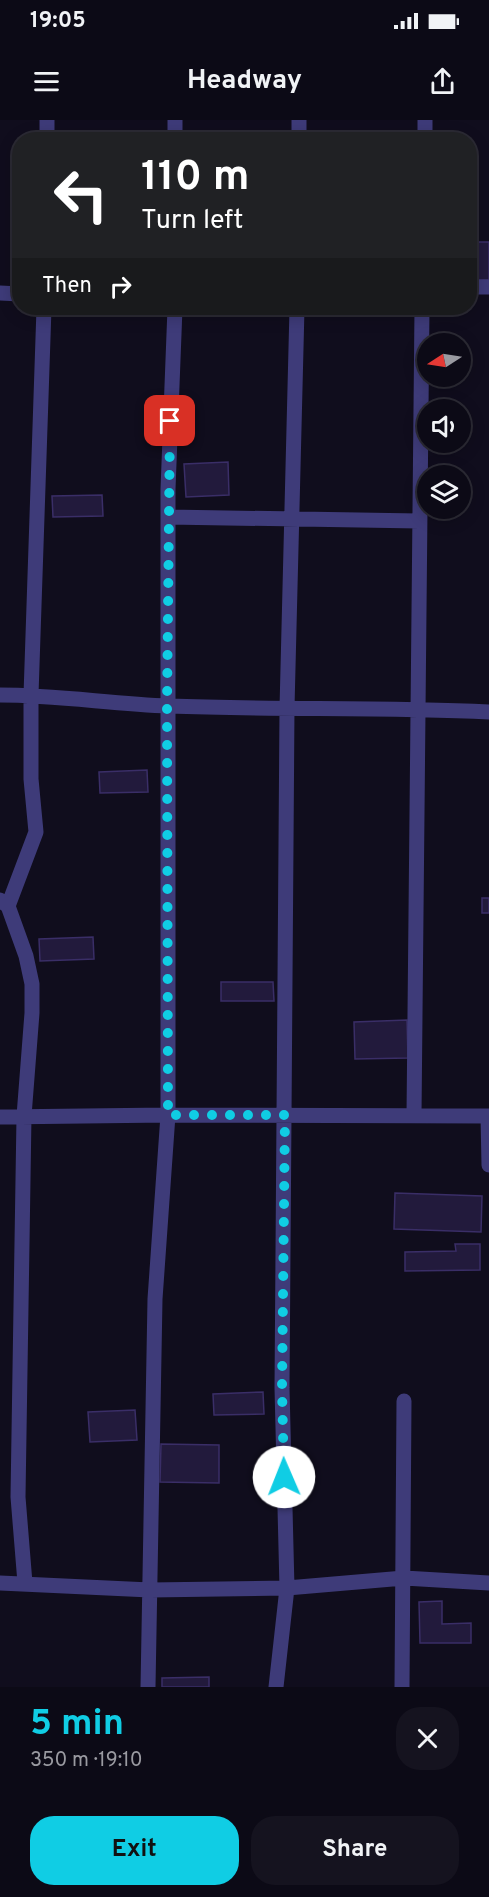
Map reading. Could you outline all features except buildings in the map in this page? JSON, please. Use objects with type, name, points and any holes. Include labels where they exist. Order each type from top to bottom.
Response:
[{"type":"street","points":[[25,1583],[18,1497],[24,1116],[32,984],[26,956],[4,903],[36,832],[31,779],[31,695],[44,315]]},
{"type":"street","points":[[148,1687],[155,1299],[168,1115],[168,517],[170,398],[175,315]]},
{"type":"street","points":[[276,1687],[287,1588],[282,1388],[287,708],[297,315]]},
{"type":"street","points":[[414,1116],[422,315]]},
{"type":"street","points":[[168,517],[419,521]]},
{"type":"street","points":[[0,695],[31,695],[167,706],[489,712]]},
{"type":"street","points":[[0,1117],[489,1116],[489,1165]]},
{"type":"street","points":[[402,1687],[404,1401]]},
{"type":"street","points":[[0,1583],[150,1590],[287,1588],[404,1578],[489,1583]]},
{"type":"route","points":[[170,421],[167,706],[168,1115],[285,1115],[282,1388],[284,1477]]}]
